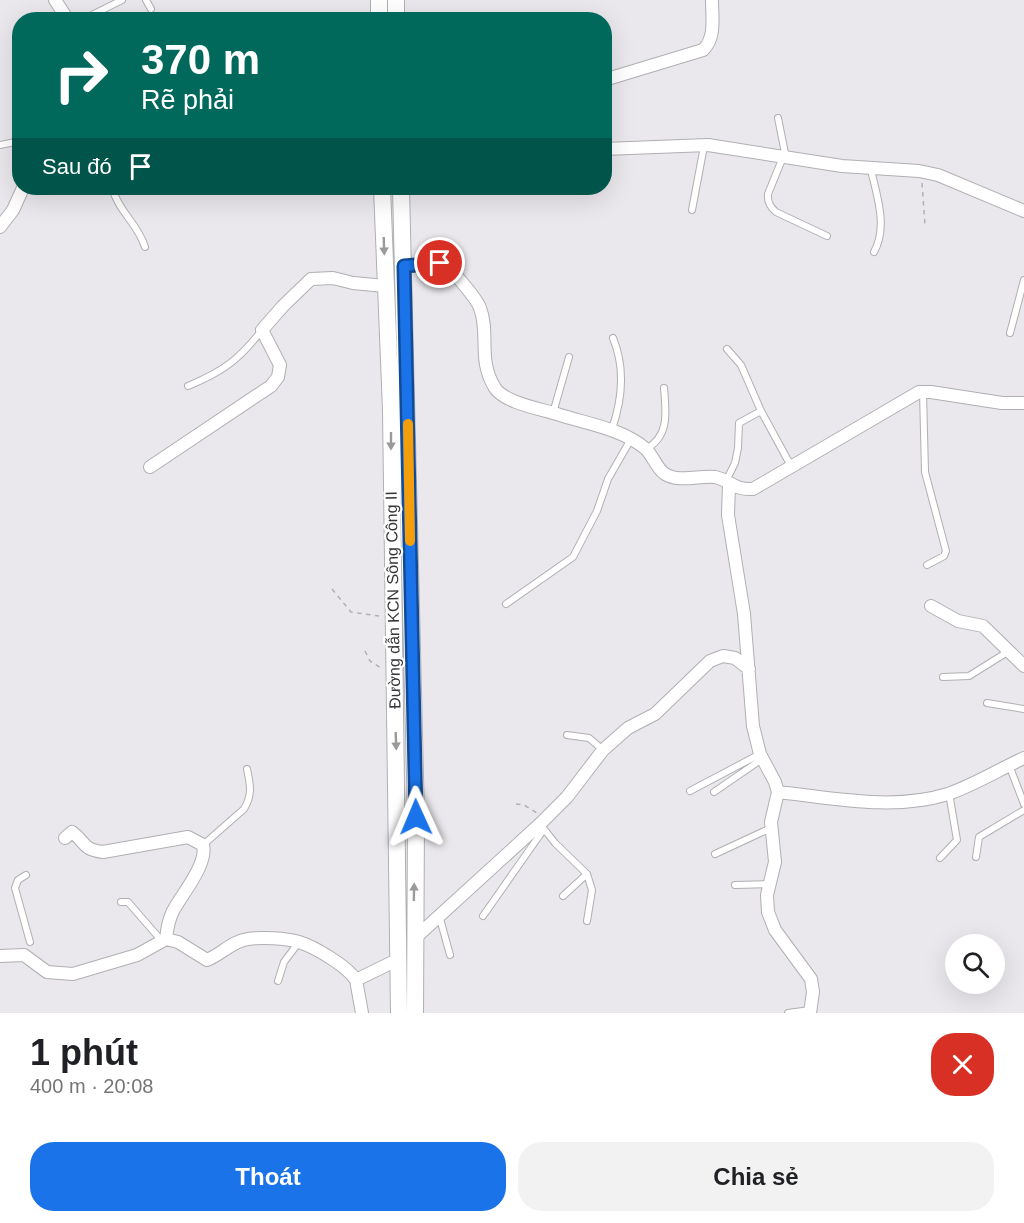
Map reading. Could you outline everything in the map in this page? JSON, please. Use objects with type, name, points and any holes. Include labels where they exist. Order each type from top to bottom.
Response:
[{"type":"street","points":[[612,78],[703,50],[710,44],[712,36],[712,0]]},
{"type":"street","points":[[612,149],[725,147],[871,170],[919,171],[938,175],[1024,211]]},
{"type":"street","points":[[0,227],[13,210],[20,195]]},
{"type":"street","name":"Đường dẫn KCN Sông Công II","points":[[382,195],[391,410],[399,1013]]},
{"type":"street","name":"Đường dẫn KCN Sông Công II","points":[[401,195],[416,817],[415,1013]]},
{"type":"street","points":[[404,266],[440,263],[455,273],[480,307],[484,357],[495,388],[503,396],[612,429],[646,449],[664,474],[676,478],[713,477],[743,490],[753,489],[923,391],[1002,403],[1024,403]]},
{"type":"street","points":[[150,467],[223,420],[276,380],[280,364],[262,330],[311,279],[333,278],[353,284],[386,286]]},
{"type":"street","points":[[727,483],[728,515],[744,614],[753,726],[761,757],[776,782],[778,792],[771,828],[775,862],[767,896],[768,912],[775,930],[811,979],[813,992],[810,1012]]},
{"type":"street","points":[[931,606],[958,621],[983,626],[1024,666]]},
{"type":"street","points":[[414,939],[543,824],[603,750],[628,728],[655,714],[710,661],[723,656],[735,658],[749,669]]},
{"type":"street","points":[[778,792],[868,802],[900,802],[949,793],[1024,758]]},
{"type":"street","points":[[397,818],[416,817]]},
{"type":"street","points":[[0,956],[31,956],[47,972],[73,974],[137,955],[164,939],[172,913],[196,874],[204,850],[203,845],[188,837],[103,852],[82,845],[72,832],[64,838]]},
{"type":"street","points":[[164,939],[178,942],[207,960],[227,947],[248,939],[299,942],[350,972],[356,980],[362,1013]]},
{"type":"street","points":[[356,980],[399,958]]},
{"type":"lane","points":[[98,12],[122,0]]},
{"type":"lane","points":[[146,0],[151,9]]},
{"type":"lane","points":[[778,118],[785,158],[768,194],[767,200],[770,208],[827,236]]},
{"type":"lane","points":[[692,210],[704,146]]},
{"type":"lane","points":[[871,170],[878,202],[881,235],[874,252]]},
{"type":"lane","points":[[114,195],[117,204],[139,234],[145,247]]},
{"type":"lane","points":[[1010,333],[1024,280]]},
{"type":"lane","points":[[188,386],[218,374],[231,365],[262,330]]},
{"type":"lane","points":[[612,429],[621,388],[620,354],[613,338]]},
{"type":"lane","points":[[727,349],[741,365],[761,411],[791,466]]},
{"type":"lane","points":[[553,413],[570,357]]},
{"type":"lane","points":[[646,449],[657,441],[666,422],[664,388]]},
{"type":"lane","points":[[923,391],[925,472],[946,551],[944,556],[927,565]]},
{"type":"lane","points":[[727,483],[738,448],[739,423],[761,411]]},
{"type":"lane","points":[[506,604],[573,557],[597,511],[608,479],[631,439]]},
{"type":"lane","points":[[943,677],[969,676],[1009,651]]},
{"type":"lane","points":[[987,703],[1024,709]]},
{"type":"lane","points":[[567,735],[589,738],[603,750]]},
{"type":"lane","points":[[690,791],[761,757]]},
{"type":"lane","points":[[714,792],[761,757]]},
{"type":"lane","points":[[1009,765],[1024,804]]},
{"type":"lane","points":[[203,845],[249,801],[251,792],[247,769]]},
{"type":"lane","points":[[940,858],[957,840],[958,834],[949,793]]},
{"type":"lane","points":[[976,857],[979,837],[1024,810]]},
{"type":"lane","points":[[483,916],[543,824],[555,843],[587,873],[592,890],[587,921]]},
{"type":"lane","points":[[715,854],[771,828]]},
{"type":"lane","points":[[562,897],[587,873]]},
{"type":"lane","points":[[26,875],[18,880],[15,888],[30,942]]},
{"type":"lane","points":[[735,885],[771,884]]},
{"type":"lane","points":[[121,902],[128,902],[164,939]]},
{"type":"lane","points":[[440,915],[450,954]]},
{"type":"lane","points":[[278,981],[284,962],[299,942]]},
{"type":"lane","points":[[788,1013],[810,1012]]},
{"type":"path","points":[[919,171],[923,188],[925,225]]},
{"type":"path","points":[[332,589],[351,612],[369,616],[392,616]]},
{"type":"path","points":[[365,651],[374,665],[393,673]]},
{"type":"path","points":[[516,804],[533,809],[543,824]]},
{"type":"slow traffic","points":[[408,424],[410,541]]},
{"type":"route","points":[[416,817],[404,266],[440,263]]}]
